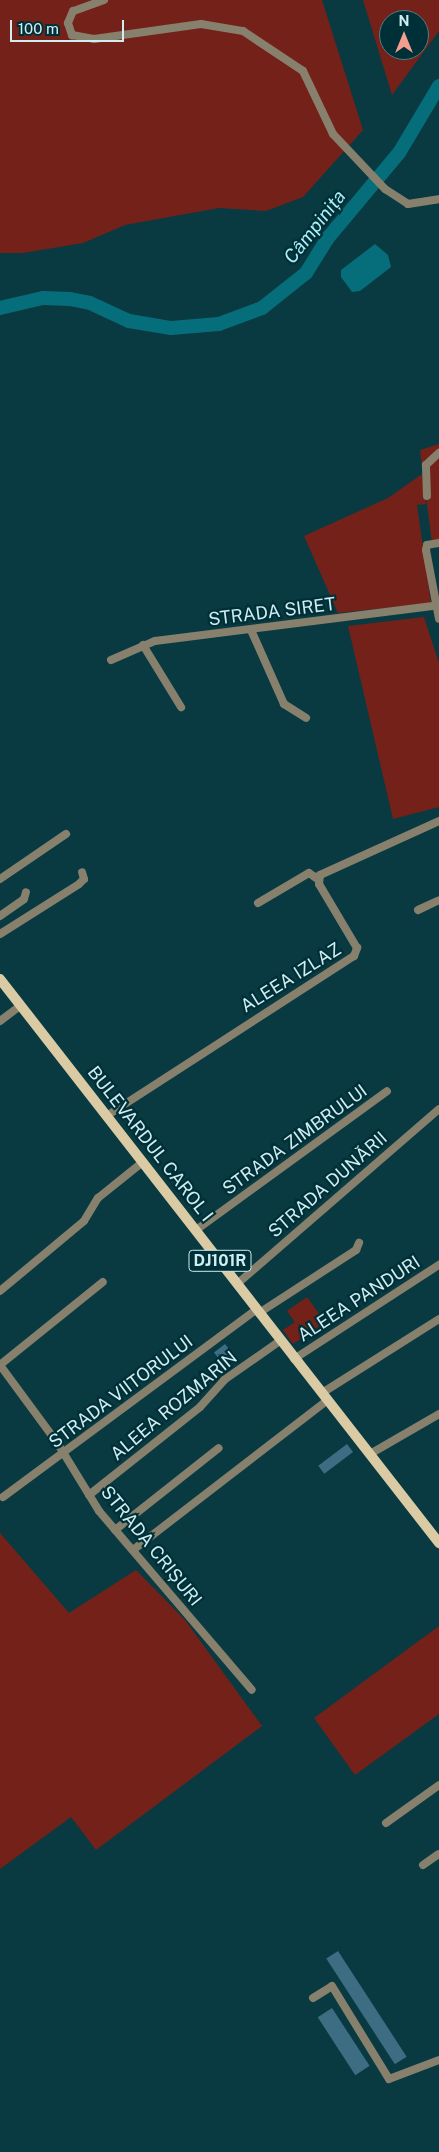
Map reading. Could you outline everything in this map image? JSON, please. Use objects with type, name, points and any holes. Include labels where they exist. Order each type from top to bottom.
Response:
[{"type":"main road","name":"BULEVARDUL CAROL I","points":[[0,979],[108,1115],[294,1359],[437,1537]]},
{"type":"street","points":[[104,0],[73,10],[68,22],[72,35],[94,39],[218,24],[243,30],[286,56],[309,81],[333,134],[356,162],[385,189],[408,204],[439,199]]},
{"type":"street","points":[[427,496],[426,465],[439,453]]},
{"type":"street","points":[[439,543],[428,545],[426,550],[439,619]]},
{"type":"street","name":"STRADA SIRET","points":[[112,660],[143,645],[438,606]]},
{"type":"street","points":[[251,630],[284,704],[306,718]]},
{"type":"street","points":[[143,645],[181,707]]},
{"type":"street","points":[[258,903],[309,873],[319,880],[324,872],[439,821]]},
{"type":"street","points":[[0,879],[66,834]]},
{"type":"street","points":[[0,934],[79,884],[84,879],[82,872]]},
{"type":"street","name":"ALEEA IZLAZ","points":[[108,1115],[357,954],[319,880]]},
{"type":"street","points":[[0,916],[24,898],[26,892]]},
{"type":"street","points":[[418,910],[439,900]]},
{"type":"street","points":[[0,1021],[20,1005]]},
{"type":"street","name":"STRADA ZIMBRULUI","points":[[196,1230],[387,1091]]},
{"type":"street","name":"STRADA DUNĂRII","points":[[237,1284],[439,1109]]},
{"type":"street","points":[[0,1291],[84,1220],[98,1198],[144,1162]]},
{"type":"street","name":"STRADA VIITORULUI","points":[[3,1497],[258,1311],[356,1250],[359,1243]]},
{"type":"street","name":"ALEEA PANDURI","points":[[294,1359],[439,1265]]},
{"type":"street","points":[[0,1365],[103,1282]]},
{"type":"street","points":[[132,1550],[325,1397],[439,1319]]},
{"type":"street","name":"ALEEA ROZMARIN","points":[[89,1495],[200,1407],[224,1380],[280,1341]]},
{"type":"street","name":"STRADA CRIȘURI","points":[[0,1365],[64,1454],[89,1495],[115,1530],[252,1690]]},
{"type":"street","points":[[370,1454],[439,1414]]},
{"type":"street","points":[[115,1530],[219,1448]]},
{"type":"street","points":[[386,1823],[439,1785]]},
{"type":"street","points":[[423,1865],[439,1854]]},
{"type":"street","points":[[313,1998],[332,1986],[389,2078],[418,2071],[439,2060]]},
{"type":"shaded area","points":[[0,0],[322,0],[363,130],[303,197],[266,211],[219,208],[125,225],[83,243],[23,253],[0,253]]},
{"type":"shaded area","points":[[363,0],[439,0],[439,31],[429,45],[429,10],[379,10],[379,52]]},
{"type":"shaded area","points":[[381,60],[418,60],[392,95]]},
{"type":"shaded area","points":[[439,444],[439,543],[432,543],[420,450]]},
{"type":"shaded area","points":[[422,474],[426,504],[417,505],[431,603],[338,613],[304,536],[388,498]]},
{"type":"shaded area","points":[[424,617],[439,663],[439,807],[393,819],[348,626]]},
{"type":"shaded area","points":[[307,1297],[325,1322],[293,1344],[283,1330],[295,1322],[287,1311]]},
{"type":"shaded area","points":[[0,1533],[69,1613],[136,1570],[185,1620],[262,1726],[96,1850],[71,1817],[0,1869]]},
{"type":"shaded area","points":[[439,1626],[439,1714],[355,1775],[314,1718]]},
{"type":"water","points":[[375,244],[388,255],[391,267],[360,291],[352,292],[341,277],[341,270]]},
{"type":"building","points":[[225,1344],[235,1357],[224,1365],[214,1353]]},
{"type":"building","points":[[347,1444],[353,1452],[324,1474],[318,1466]]},
{"type":"building","points":[[338,1951],[407,2057],[395,2064],[326,1959]]},
{"type":"building","points":[[332,2008],[370,2066],[355,2075],[318,2017]]},
{"type":"waterway","name":"Câmpinița","points":[[0,308],[43,298],[70,299],[90,303],[129,321],[171,328],[219,324],[262,308],[306,273],[327,239],[399,153],[439,86]]}]
